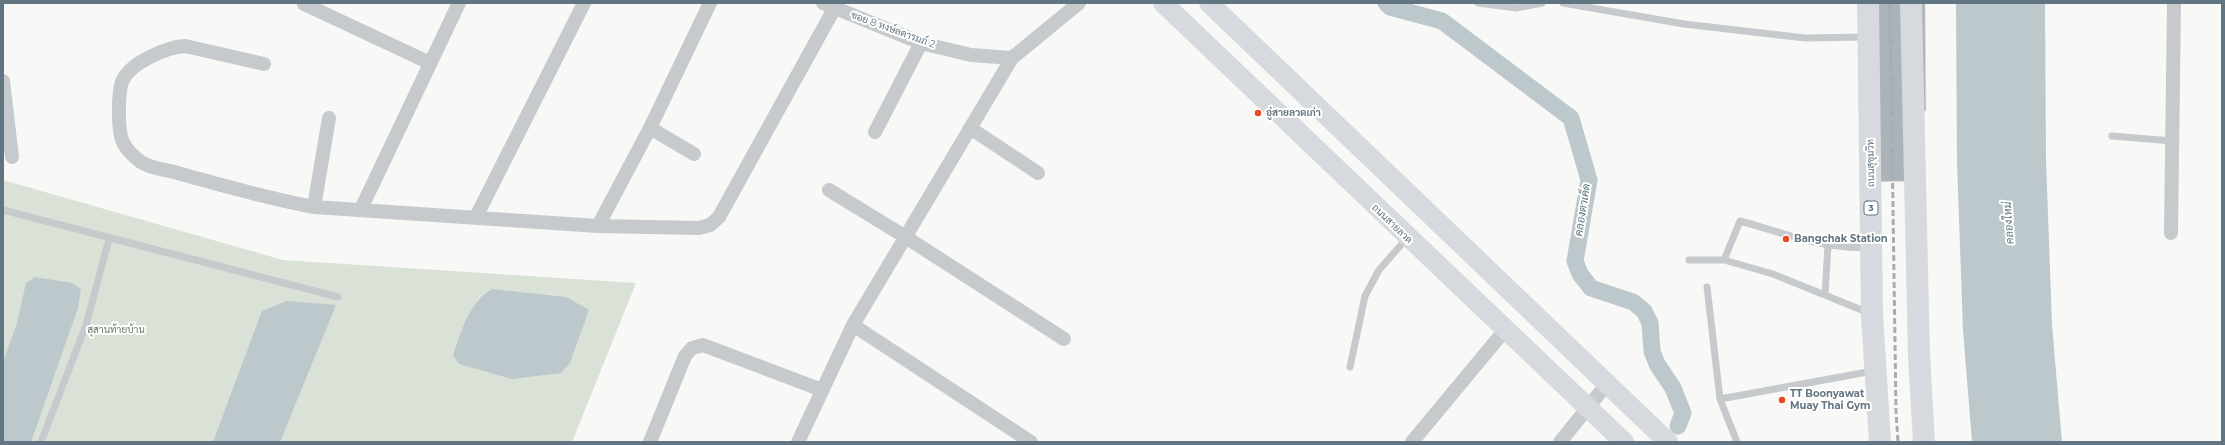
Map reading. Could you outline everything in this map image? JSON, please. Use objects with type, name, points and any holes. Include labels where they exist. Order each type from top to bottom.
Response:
[{"type":"highway","name":"ถนนสุขุมวิท","points":[[1868,3],[1872,315],[1880,442]]},
{"type":"highway","points":[[1911,3],[1919,356],[1924,442]]},
{"type":"highway","points":[[1875,442],[1878,413]]},
{"type":"main road","name":"ถนนสายลวด","points":[[1163,3],[1407,238],[1624,442]]},
{"type":"main road","points":[[1209,3],[1668,442]]},
{"type":"street","points":[[361,209],[459,3]]},
{"type":"street","points":[[476,217],[584,3]]},
{"type":"street","points":[[598,226],[650,128],[710,3]]},
{"type":"street","points":[[798,442],[853,325],[904,236],[1012,58],[1079,3]]},
{"type":"street","points":[[2171,233],[2174,3]]},
{"type":"street","points":[[304,4],[430,63]]},
{"type":"street","points":[[264,64],[185,46],[176,46],[145,60],[132,68],[124,76],[120,89],[120,134],[123,144],[142,163],[286,202],[314,208],[361,209],[598,226],[698,228],[710,225],[719,217],[829,6]]},
{"type":"street","name":"ซอย 8 หงษ์ลดารมภ์ 2","points":[[829,6],[921,42],[971,55],[1012,58]]},
{"type":"street","points":[[875,132],[921,42]]},
{"type":"street","points":[[3,81],[12,157]]},
{"type":"street","points":[[314,208],[329,118]]},
{"type":"street","points":[[650,128],[694,154]]},
{"type":"street","points":[[970,128],[1038,173]]},
{"type":"street","points":[[829,190],[904,236],[1064,339]]},
{"type":"street","points":[[853,325],[1031,442]]},
{"type":"street","points":[[1412,442],[1505,330]]},
{"type":"street","points":[[650,442],[685,356],[692,348],[703,345],[822,390]]},
{"type":"street","points":[[1560,442],[1607,384]]},
{"type":"lane","points":[[1478,3],[1516,8],[1542,3]]},
{"type":"lane","points":[[1563,3],[1684,24],[1805,38],[1869,36]]},
{"type":"lane","points":[[2112,136],[2172,141]]},
{"type":"lane","points":[[3,210],[109,239],[338,297]]},
{"type":"lane","points":[[1724,260],[1740,221],[1828,245],[1857,248],[1872,247]]},
{"type":"lane","points":[[1350,367],[1365,296],[1379,270],[1407,238]]},
{"type":"lane","points":[[41,442],[86,326],[109,239]]},
{"type":"lane","points":[[1825,295],[1828,245]]},
{"type":"lane","points":[[1689,260],[1724,260],[1772,274],[1872,315]]},
{"type":"lane","points":[[1707,287],[1720,398],[1737,442]]},
{"type":"lane","points":[[1720,398],[1875,371]]},
{"type":"green space","name":"สุสานท้ายบ้าน","points":[[3,180],[283,260],[636,283],[572,442],[3,442]]},
{"type":"water","name":"คลองใหม่","points":[[1956,3],[2045,3],[2046,160],[2052,325],[2062,442],[1972,442],[1963,330],[1957,163]]},
{"type":"water","points":[[35,277],[72,283],[81,289],[78,308],[31,442],[3,442],[3,362],[17,323],[26,283]]},
{"type":"water","points":[[492,289],[566,297],[589,310],[570,363],[561,373],[512,379],[459,364],[453,355],[463,327],[471,310],[477,302]]},
{"type":"water","points":[[287,301],[336,305],[280,442],[213,442],[262,311]]},
{"type":"building","points":[[1858,3],[1925,3],[1926,111],[1920,111],[1921,181],[1866,182]]},
{"type":"waterway","name":"คลองตาเค็ด","points":[[1386,3],[1390,7],[1442,21],[1571,118],[1589,180],[1575,261],[1580,274],[1591,288],[1633,302],[1644,311],[1650,323],[1652,351],[1657,364],[1673,388],[1683,413],[1678,426]]},
{"type":"railway","points":[[1890,3],[1896,411],[1898,442]]},
{"type":"place","name":"อู่สายลวดเก่า","points":[[1258,113]]},
{"type":"place","name":"Bangchak Station","points":[[1786,239]]},
{"type":"place","name":"TT Boonyawat Muay Thai Gym","points":[[1782,400]]}]
